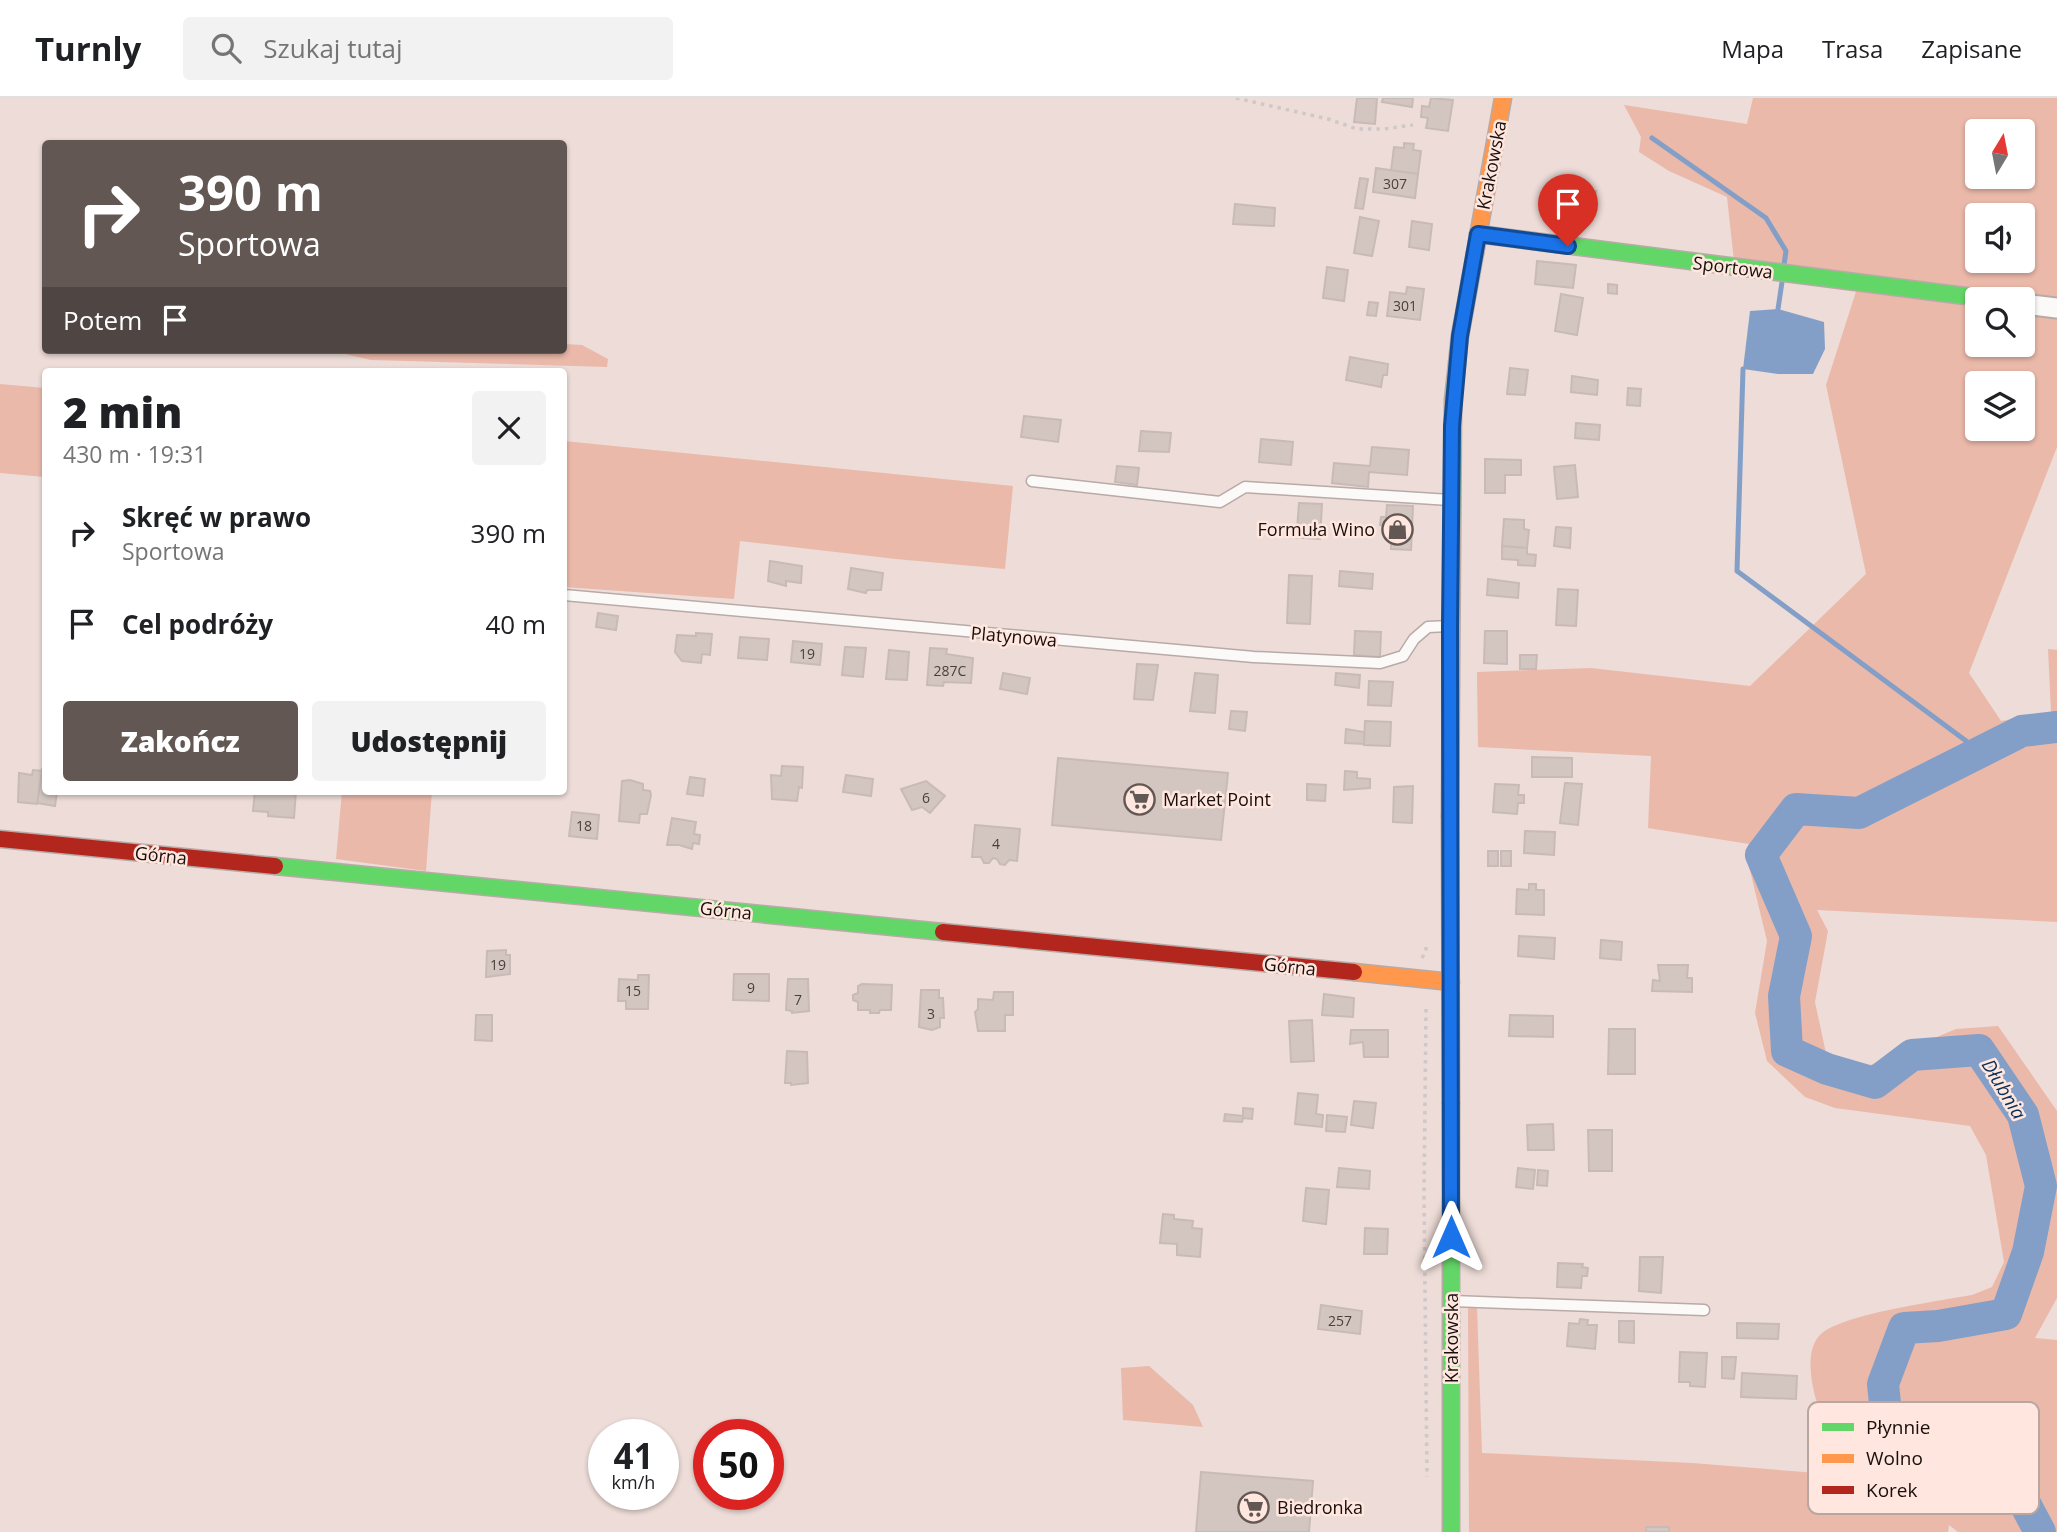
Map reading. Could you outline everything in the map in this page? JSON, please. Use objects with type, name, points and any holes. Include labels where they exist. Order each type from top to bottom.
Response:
[{"type":"street","name":"Krakowska","points":[[1451,1532],[1450,626],[1454,382],[1503,98]]},
{"type":"street","name":"Sportowa","points":[[1478,234],[1965,296]]},
{"type":"street","points":[[2035,305],[2057,308]]},
{"type":"street","name":"Górna","points":[[0,839],[1451,982]]},
{"type":"lane","points":[[1032,481],[1220,502],[1245,487],[1451,500]]},
{"type":"lane","name":"Platynowa","points":[[567,595],[1254,657],[1380,663],[1403,656],[1414,639],[1428,627],[1450,626]]},
{"type":"lane","points":[[1451,1301],[1704,1310]]},
{"type":"path","points":[[1236,98],[1328,119],[1357,129],[1413,125]]},
{"type":"shaded area","points":[[1753,98],[2057,98],[2057,447],[1969,673],[2001,721],[2051,712],[2048,649],[2057,650],[2057,922],[1817,910],[1828,931],[1815,1002],[1827,1058],[1868,1066],[1956,1029],[1998,1026],[2057,1111],[2057,1298],[2035,1338],[2057,1340],[2057,1532],[1958,1532],[1949,1525],[1948,1532],[1469,1532],[1468,1307],[1477,1307],[1482,1453],[1692,1463],[1808,1472],[1808,1514],[2039,1514],[2039,1402],[1817,1402],[1814,1393],[1812,1350],[1821,1334],[1832,1327],[1870,1314],[1972,1295],[1992,1287],[2004,1262],[1986,1155],[1970,1126],[1835,1108],[1805,1097],[1767,1061],[1755,1013],[1767,941],[1747,858],[1749,844],[1648,828],[1651,756],[1478,747],[1477,672],[1591,668],[1750,686],[1866,574],[1826,385],[1861,276],[1734,261],[1727,197],[1669,171],[1639,152],[1641,137],[1624,105],[1747,124]]},
{"type":"shaded area","points":[[567,344],[582,345],[608,359],[607,367],[371,360],[345,354],[567,354]]},
{"type":"shaded area","points":[[0,384],[42,388],[42,477],[0,473]]},
{"type":"shaded area","points":[[567,441],[1013,486],[1005,569],[740,541],[734,599],[567,587]]},
{"type":"shaded area","points":[[342,795],[432,795],[426,871],[336,859]]},
{"type":"shaded area","points":[[1149,1366],[1193,1405],[1203,1427],[1123,1420],[1121,1368]]},
{"type":"water","points":[[1778,309],[1824,322],[1825,349],[1813,374],[1778,374],[1743,369],[1750,311]]},
{"type":"building","points":[[1357,98],[1377,98],[1375,124],[1354,122]]},
{"type":"building","points":[[1383,98],[1413,98],[1412,107],[1382,102]]},
{"type":"building","points":[[1431,98],[1453,100],[1448,131],[1426,128],[1428,118],[1421,117],[1422,106],[1429,107]]},
{"type":"building","points":[[1404,143],[1414,144],[1413,150],[1421,151],[1418,174],[1391,171],[1394,147],[1404,148]]},
{"type":"building","points":[[1376,168],[1418,174],[1415,198],[1373,192]]},
{"type":"building","points":[[1360,178],[1368,179],[1363,209],[1355,208]]},
{"type":"building","points":[[1554,183],[1596,191],[1591,216],[1549,209]]},
{"type":"building","points":[[1235,204],[1275,208],[1274,226],[1233,224]]},
{"type":"building","points":[[1360,217],[1379,221],[1372,256],[1354,253]]},
{"type":"building","points":[[1412,221],[1432,224],[1429,250],[1409,247]]},
{"type":"building","points":[[1537,261],[1576,265],[1573,288],[1535,284]]},
{"type":"building","points":[[1327,267],[1348,270],[1344,301],[1323,298]]},
{"type":"building","points":[[1608,284],[1617,285],[1617,294],[1608,293]]},
{"type":"building","points":[[1407,287],[1424,289],[1420,320],[1387,316],[1390,292],[1406,294]]},
{"type":"building","points":[[1561,294],[1583,298],[1577,335],[1555,331]]},
{"type":"building","points":[[1369,302],[1378,303],[1376,316],[1367,315]]},
{"type":"building","points":[[1350,357],[1388,364],[1387,375],[1383,375],[1381,387],[1346,380]]},
{"type":"building","points":[[1510,368],[1528,370],[1525,395],[1507,394]]},
{"type":"building","points":[[1572,376],[1598,380],[1597,395],[1571,392]]},
{"type":"building","points":[[1628,388],[1641,389],[1640,406],[1627,405]]},
{"type":"building","points":[[1024,416],[1061,420],[1058,442],[1021,437]]},
{"type":"building","points":[[1576,423],[1600,425],[1599,440],[1575,438]]},
{"type":"building","points":[[1141,431],[1171,433],[1169,452],[1139,451]]},
{"type":"building","points":[[1261,439],[1293,442],[1291,465],[1259,462]]},
{"type":"building","points":[[1372,447],[1409,450],[1407,475],[1369,472],[1368,487],[1332,483],[1334,463],[1370,466]]},
{"type":"building","points":[[1485,459],[1521,460],[1521,475],[1505,475],[1505,493],[1485,493]]},
{"type":"building","points":[[1575,465],[1578,497],[1557,499],[1554,467]]},
{"type":"building","points":[[1117,466],[1139,468],[1137,485],[1115,482]]},
{"type":"building","points":[[1299,503],[1322,504],[1320,539],[1289,537],[1290,529],[1297,530]]},
{"type":"building","points":[[1387,505],[1413,506],[1411,550],[1391,549],[1391,538],[1385,538],[1386,526],[1380,525],[1381,517],[1386,517]]},
{"type":"building","points":[[1504,519],[1524,520],[1524,529],[1529,530],[1527,548],[1502,546]]},
{"type":"building","points":[[1556,527],[1571,528],[1570,548],[1554,546]]},
{"type":"building","points":[[1502,546],[1527,548],[1527,554],[1536,555],[1535,566],[1518,565],[1518,560],[1502,559]]},
{"type":"building","points":[[770,561],[802,566],[801,583],[786,581],[786,586],[768,581]]},
{"type":"building","points":[[851,568],[883,573],[881,590],[867,590],[866,593],[848,589]]},
{"type":"building","points":[[1340,571],[1373,574],[1372,589],[1339,586]]},
{"type":"building","points":[[1289,575],[1312,576],[1310,624],[1287,623]]},
{"type":"building","points":[[1488,579],[1519,583],[1518,598],[1487,595]]},
{"type":"building","points":[[1558,589],[1578,590],[1576,626],[1556,625]]},
{"type":"building","points":[[598,613],[618,616],[616,630],[596,627]]},
{"type":"building","points":[[1355,631],[1381,632],[1380,657],[1354,655]]},
{"type":"building","points":[[1485,631],[1507,631],[1507,664],[1484,663]]},
{"type":"building","points":[[696,633],[712,634],[710,655],[702,654],[701,663],[682,661],[675,652],[677,635],[696,636]]},
{"type":"building","points":[[740,637],[769,639],[767,660],[738,658]]},
{"type":"building","points":[[793,641],[822,644],[820,665],[791,662]]},
{"type":"building","points":[[845,647],[866,648],[863,677],[842,675]]},
{"type":"building","points":[[930,648],[947,649],[946,654],[973,658],[971,683],[944,682],[943,686],[927,685]]},
{"type":"building","points":[[889,650],[909,652],[907,680],[886,679]]},
{"type":"building","points":[[1520,655],[1537,655],[1536,669],[1520,669]]},
{"type":"building","points":[[1137,664],[1158,665],[1153,700],[1134,699]]},
{"type":"building","points":[[1003,673],[1030,678],[1027,694],[1000,689]]},
{"type":"building","points":[[1195,673],[1218,675],[1215,713],[1190,711]]},
{"type":"building","points":[[1336,673],[1360,675],[1359,688],[1335,685]]},
{"type":"building","points":[[1369,681],[1393,682],[1391,706],[1368,705]]},
{"type":"building","points":[[1231,711],[1247,712],[1245,731],[1229,729]]},
{"type":"building","points":[[1365,721],[1391,722],[1390,746],[1364,745]]},
{"type":"building","points":[[1346,729],[1364,732],[1364,744],[1345,743]]},
{"type":"building","points":[[1532,757],[1572,758],[1572,777],[1532,777]]},
{"type":"building","name":"Market Point","points":[[1058,758],[1228,773],[1221,840],[1052,825]]},
{"type":"building","points":[[782,766],[803,767],[802,788],[799,787],[797,801],[772,799],[771,775],[781,776]]},
{"type":"building","points":[[42,769],[42,795],[57,795],[55,806],[37,803]]},
{"type":"building","points":[[33,770],[42,771],[37,804],[18,802],[19,773],[32,775]]},
{"type":"building","points":[[1345,771],[1357,772],[1357,778],[1370,779],[1370,788],[1344,790]]},
{"type":"building","points":[[846,775],[873,779],[871,796],[843,792]]},
{"type":"building","points":[[690,777],[705,779],[703,796],[687,794]]},
{"type":"building","points":[[630,780],[643,784],[643,790],[650,791],[651,795],[647,814],[640,814],[639,823],[619,821],[622,781]]},
{"type":"building","points":[[926,781],[945,796],[930,813],[922,807],[912,810],[901,789]]},
{"type":"building","points":[[1565,783],[1582,784],[1578,825],[1560,823]]},
{"type":"building","points":[[1307,784],[1326,785],[1325,801],[1307,800]]},
{"type":"building","points":[[1495,784],[1519,785],[1518,795],[1524,795],[1524,803],[1518,803],[1517,814],[1493,812]]},
{"type":"building","points":[[1413,786],[1412,823],[1393,822],[1394,787]]},
{"type":"building","points":[[255,795],[296,795],[294,818],[268,816],[268,812],[253,811]]},
{"type":"building","points":[[572,812],[599,815],[597,839],[569,836]]},
{"type":"building","points":[[672,818],[696,822],[694,834],[700,835],[699,844],[693,843],[692,849],[667,845]]},
{"type":"building","points":[[975,825],[1020,829],[1017,861],[1009,860],[1005,865],[993,858],[989,863],[984,863],[981,857],[972,857]]},
{"type":"building","points":[[1525,831],[1555,832],[1554,855],[1524,853]]},
{"type":"building","points":[[1488,851],[1498,851],[1498,866],[1488,866]]},
{"type":"building","points":[[1501,851],[1511,851],[1511,866],[1501,866]]},
{"type":"building","points":[[1529,884],[1536,884],[1536,890],[1544,890],[1544,915],[1516,914],[1517,889],[1529,890]]},
{"type":"building","points":[[1519,936],[1555,938],[1554,959],[1518,956]]},
{"type":"building","points":[[1601,940],[1622,942],[1621,960],[1600,958]]},
{"type":"building","points":[[506,950],[506,955],[510,955],[510,974],[486,977],[487,951]]},
{"type":"building","points":[[1658,965],[1688,965],[1687,978],[1692,978],[1692,992],[1652,991],[1653,980],[1660,981]]},
{"type":"building","points":[[734,974],[769,974],[769,1001],[733,1000]]},
{"type":"building","points":[[638,975],[649,975],[648,1009],[626,1009],[626,1001],[618,1001],[619,979],[638,980]]},
{"type":"building","points":[[788,979],[808,979],[809,1011],[792,1013],[786,1010]]},
{"type":"building","points":[[892,985],[891,1010],[870,1013],[870,1010],[858,1010],[858,1002],[853,1000],[853,995],[858,993],[858,986]]},
{"type":"building","points":[[921,990],[939,990],[939,998],[943,998],[944,1018],[940,1018],[940,1027],[932,1030],[919,1027]]},
{"type":"building","points":[[994,992],[1013,992],[1013,1015],[1005,1015],[1005,1031],[978,1031],[975,1012],[978,1009],[978,999],[993,1000]]},
{"type":"building","points":[[1324,994],[1354,998],[1353,1017],[1322,1015]]},
{"type":"building","points":[[476,1015],[492,1015],[492,1041],[475,1040]]},
{"type":"building","points":[[1510,1015],[1553,1016],[1553,1037],[1509,1036]]},
{"type":"building","points":[[1312,1020],[1314,1061],[1291,1062],[1289,1021]]},
{"type":"building","points":[[1609,1029],[1635,1029],[1635,1074],[1608,1074]]},
{"type":"building","points":[[1351,1030],[1388,1030],[1388,1057],[1364,1057],[1363,1042],[1350,1044]]},
{"type":"building","points":[[787,1051],[807,1052],[808,1083],[785,1083]]},
{"type":"building","points":[[1298,1093],[1318,1095],[1316,1114],[1323,1115],[1322,1127],[1295,1124]]},
{"type":"building","points":[[1354,1101],[1376,1103],[1373,1128],[1351,1125]]},
{"type":"building","points":[[1243,1108],[1253,1109],[1252,1119],[1243,1118],[1242,1122],[1224,1121],[1225,1114],[1243,1116]]},
{"type":"building","points":[[1327,1115],[1347,1117],[1345,1132],[1326,1131]]},
{"type":"building","points":[[1553,1124],[1554,1150],[1528,1150],[1527,1125]]},
{"type":"building","points":[[1588,1130],[1612,1130],[1612,1171],[1589,1171]]},
{"type":"building","points":[[1339,1168],[1370,1171],[1369,1189],[1337,1187]]},
{"type":"building","points":[[1518,1168],[1535,1170],[1533,1189],[1516,1187]]},
{"type":"building","points":[[1538,1170],[1548,1171],[1547,1186],[1537,1185]]},
{"type":"building","points":[[1306,1188],[1329,1190],[1326,1224],[1303,1221]]},
{"type":"building","points":[[1163,1214],[1174,1215],[1174,1219],[1193,1221],[1192,1228],[1202,1229],[1200,1257],[1177,1255],[1177,1244],[1160,1243]]},
{"type":"building","points":[[1365,1228],[1388,1229],[1387,1254],[1364,1254]]},
{"type":"building","points":[[1640,1257],[1663,1257],[1661,1293],[1639,1291]]},
{"type":"building","points":[[1558,1263],[1583,1264],[1582,1267],[1588,1268],[1587,1276],[1582,1276],[1581,1288],[1557,1287]]},
{"type":"building","points":[[1321,1305],[1362,1311],[1360,1334],[1318,1329]]},
{"type":"building","points":[[1580,1319],[1588,1320],[1587,1325],[1597,1325],[1595,1349],[1567,1346],[1569,1323],[1579,1324]]},
{"type":"building","points":[[1619,1321],[1634,1321],[1634,1343],[1619,1342]]},
{"type":"building","points":[[1737,1323],[1779,1324],[1778,1339],[1737,1338]]},
{"type":"building","points":[[1680,1352],[1707,1353],[1705,1387],[1679,1382]]},
{"type":"building","points":[[1722,1357],[1736,1357],[1734,1379],[1722,1378]]},
{"type":"building","points":[[1742,1373],[1797,1376],[1796,1399],[1741,1397]]},
{"type":"building","name":"Biedronka","points":[[1201,1472],[1313,1481],[1309,1532],[1196,1532]]},
{"type":"building","points":[[1646,1527],[1669,1527],[1669,1532],[1646,1532]]},
{"type":"waterway","points":[[1652,138],[1766,218],[1786,251],[1784,265]]},
{"type":"waterway","points":[[1778,309],[1782,282]]},
{"type":"waterway","points":[[1743,369],[1737,571],[1981,752]]},
{"type":"waterway","name":"Dłubnia","points":[[1885,1402],[1883,1384],[1904,1328],[1938,1326],[2006,1314],[2028,1252],[2041,1186],[2023,1115],[1979,1050],[1912,1055],[1875,1083],[1827,1069],[1787,1051],[1784,996],[1796,936],[1761,855],[1796,809],[1859,813],[2022,731],[2057,727]]},
{"type":"waterway","name":"Dłubnia","points":[[2030,1514],[2040,1532]]},
{"type":"traffic: fast","points":[[1478,234],[1965,296]]},
{"type":"traffic: fast","points":[[1450,816],[1453,400],[1460,336],[1475,253]]},
{"type":"traffic: fast","points":[[275,866],[943,932]]},
{"type":"traffic: fast","points":[[1451,1103],[1451,1532]]},
{"type":"traffic: slow","points":[[1475,253],[1503,98]]},
{"type":"traffic: slow","points":[[1450,816],[1451,1103]]},
{"type":"traffic: slow","points":[[1354,972],[1451,982]]},
{"type":"traffic: jam","points":[[0,839],[275,866]]},
{"type":"traffic: jam","points":[[943,932],[1354,972]]},
{"type":"place","name":"Formuła Wino","points":[[1398,529]]},
{"type":"place","name":"Market Point","points":[[1140,799]]},
{"type":"place","name":"Biedronka","points":[[1254,1507]]},
{"type":"route","points":[[1451,1237],[1450,626],[1454,382],[1478,234],[1568,246]]}]
